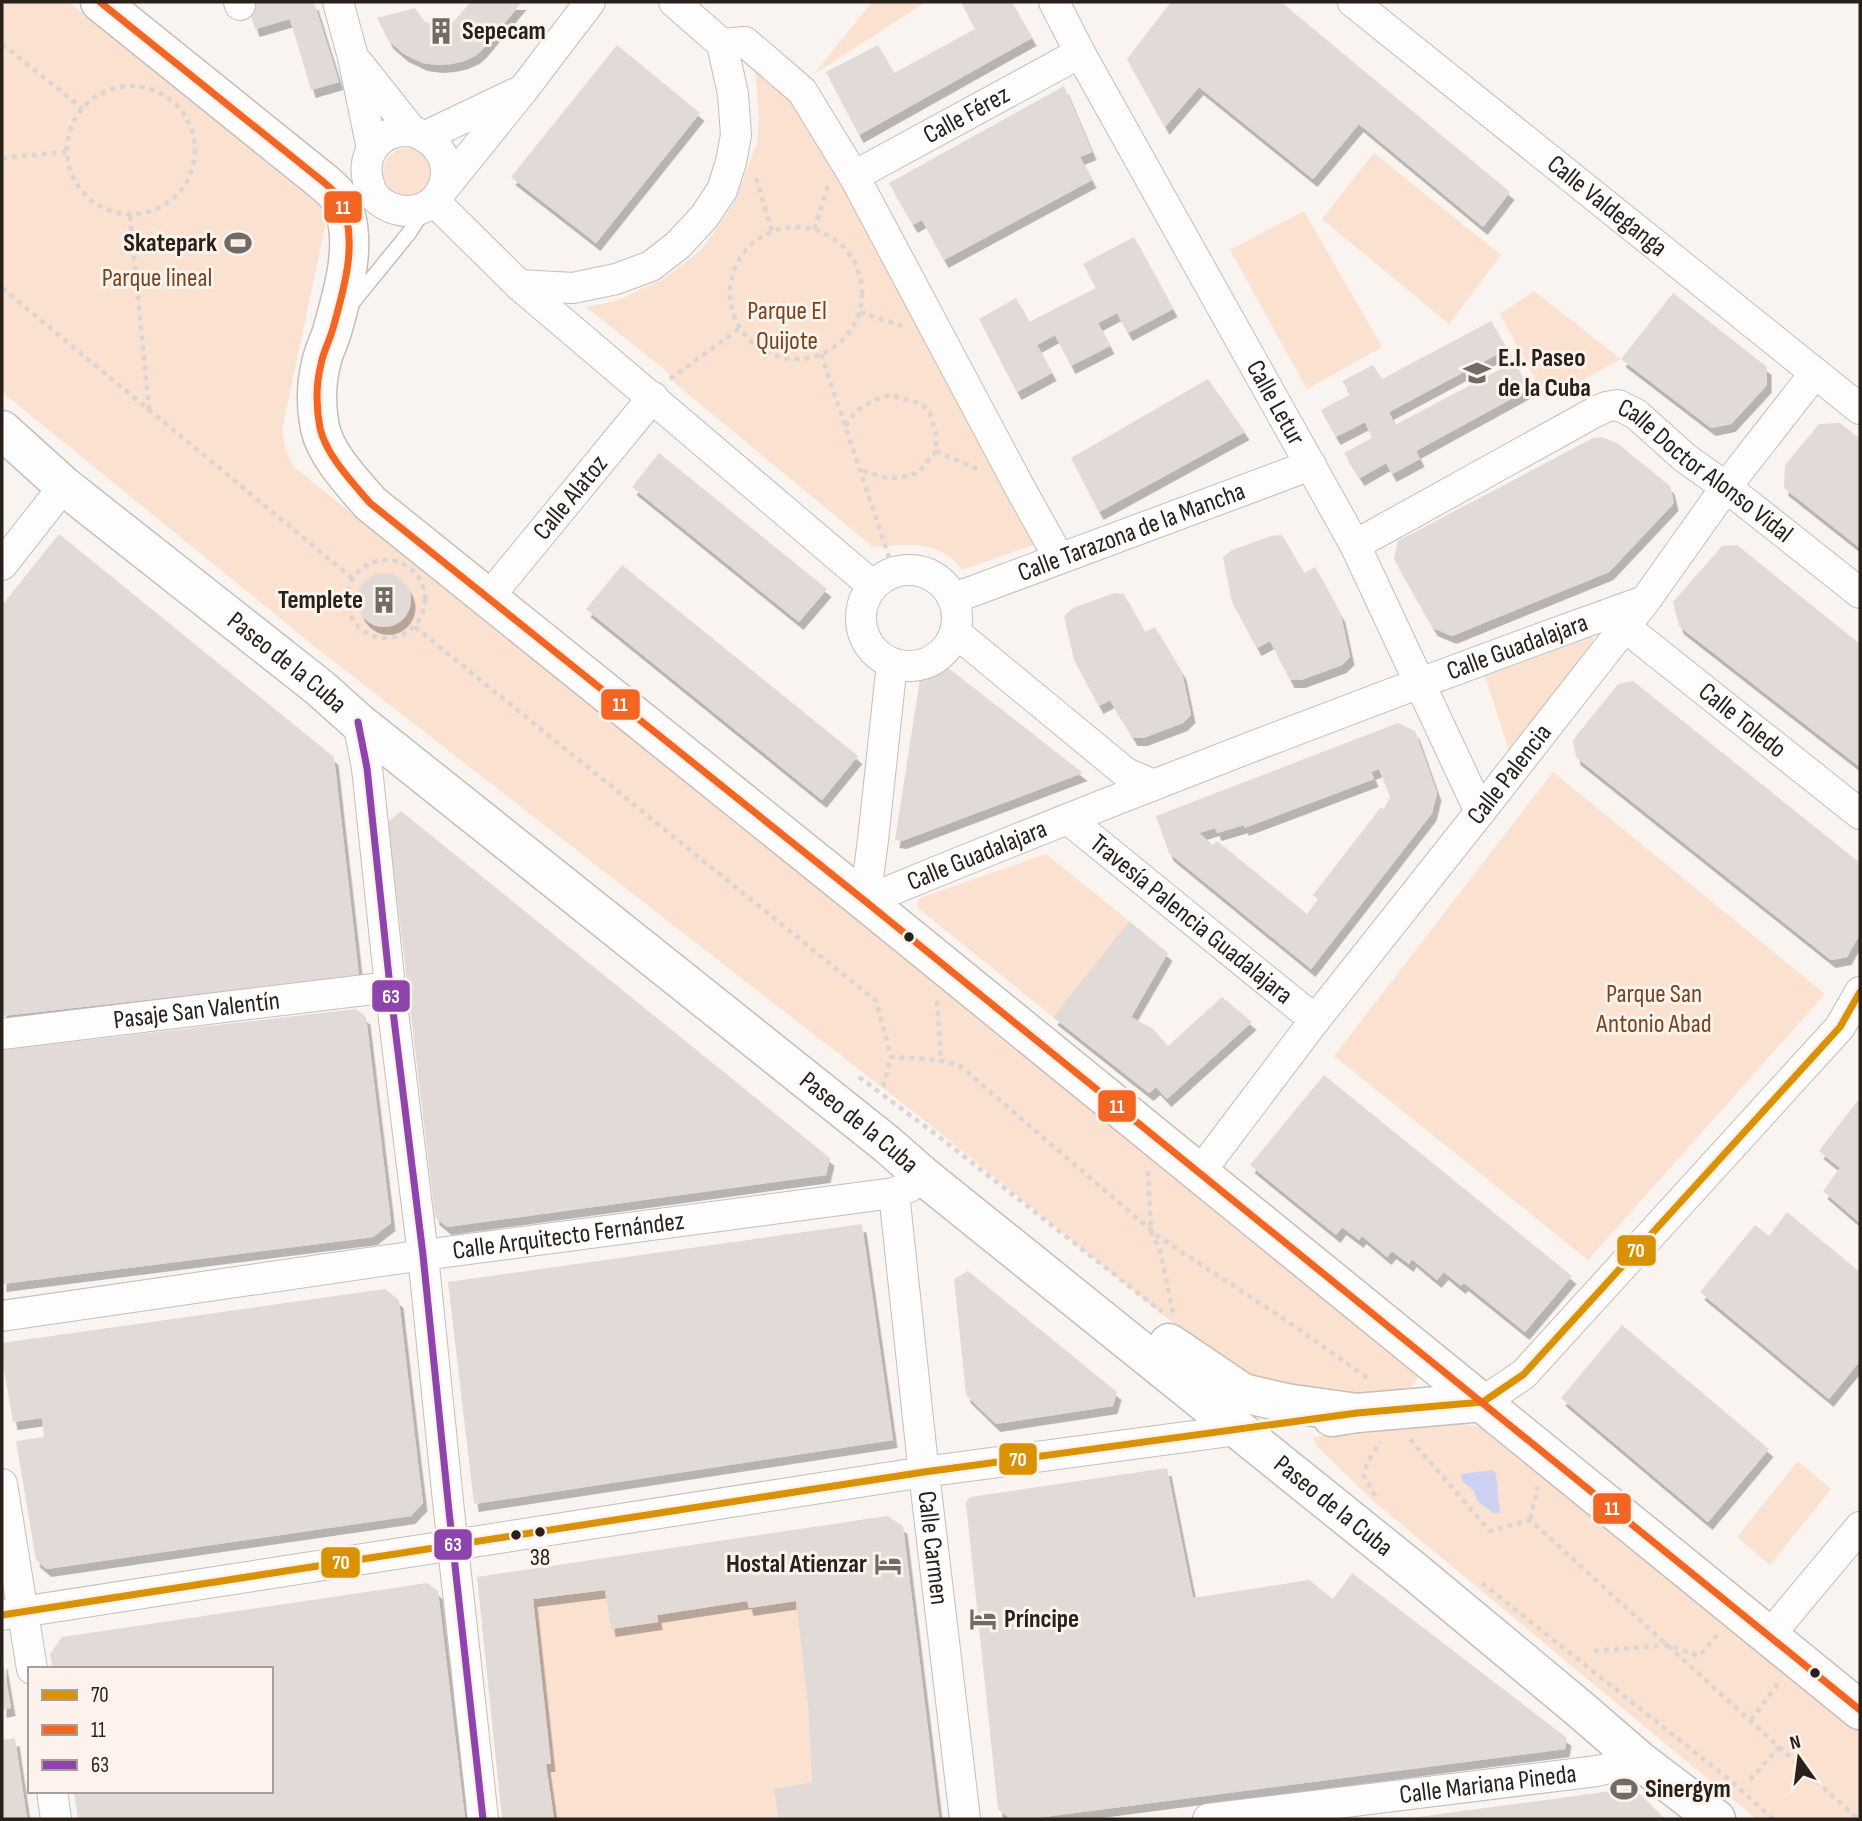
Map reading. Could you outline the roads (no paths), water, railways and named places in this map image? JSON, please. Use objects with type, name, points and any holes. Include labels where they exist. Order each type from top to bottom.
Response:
[{"type":"main road","points":[[100,2],[338,195],[348,217],[348,262],[333,330],[321,364],[317,398],[321,430],[333,455],[370,503],[1200,1172],[1860,1710]]},
{"type":"main road","name":"Paseo de la Cuba","points":[[2,429],[64,486],[842,1108],[908,1184],[1238,1430],[1424,1580],[1640,1761],[1716,1819]]},
{"type":"main road","points":[[908,1184],[971,1184],[1115,1297],[1171,1345],[1242,1393],[1286,1403],[1366,1400],[1483,1402]]},
{"type":"main road","points":[[1238,1430],[1366,1400]]},
{"type":"street","points":[[338,2],[354,57],[369,155],[365,175],[372,193],[382,204],[401,211],[433,201],[590,2]]},
{"type":"street","points":[[519,285],[573,288],[616,279],[651,266],[678,245],[704,217],[722,190],[736,135],[733,93],[722,44],[674,2]]},
{"type":"street","name":"Calle Letur","points":[[1054,2],[1355,545],[1480,812]]},
{"type":"street","name":"Calle Valdeganga","points":[[1353,2],[1860,410]]},
{"type":"street","points":[[722,44],[745,42],[802,91],[846,164],[1059,558]]},
{"type":"street","name":"Calle Férez","points":[[846,164],[1080,53]]},
{"type":"street","points":[[354,57],[419,133],[439,149],[445,162],[445,180],[433,201]]},
{"type":"street","points":[[305,167],[334,170],[369,155],[384,137],[397,132],[419,133],[523,90]]},
{"type":"street","points":[[433,201],[519,285],[653,397],[884,579]]},
{"type":"street","name":"Calle Palencia","points":[[1200,1172],[1315,1020],[1645,601],[1726,487],[1815,373]]},
{"type":"street","name":"Calle Alatoz","points":[[488,598],[653,397]]},
{"type":"street","name":"Calle Doctor Alonso Vidal","points":[[1355,545],[1595,412],[1618,405],[1636,414],[1685,457],[1860,593]]},
{"type":"street","name":"Calle Tarazona de la Mancha","points":[[952,597],[1311,464]]},
{"type":"street","points":[[2,565],[64,486]]},
{"type":"street","points":[[912,570],[928,574],[942,583],[952,597],[957,614],[955,632],[948,646],[937,656],[923,663],[907,666],[892,663],[878,655],[868,644],[862,630],[860,614],[864,599],[884,579],[912,570]]},
{"type":"street","name":"Calle Guadalajara","points":[[892,663],[865,901],[1420,682],[1645,601]]},
{"type":"street","name":"Calle Toledo","points":[[1625,626],[1860,814]]},
{"type":"street","points":[[955,632],[1126,773],[1154,785]]},
{"type":"street","points":[[358,722],[367,768],[390,987],[423,1255],[483,1819]]},
{"type":"street","name":"Travesía Palencia Guadalajara","points":[[1068,819],[1315,1020]]},
{"type":"street","name":"Pasaje San Valentín","points":[[2,1034],[390,987]]},
{"type":"street","points":[[1483,1402],[1524,1374],[1840,1027],[1860,992]]},
{"type":"street","name":"Calle Arquitecto Fernández","points":[[2,1316],[908,1184]]},
{"type":"street","name":"Calle Carmen","points":[[908,1184],[925,1472],[965,1819]]},
{"type":"street","points":[[12,1613],[925,1472],[1238,1430]]},
{"type":"street","points":[[2,1484],[12,1613],[31,1667]]},
{"type":"street","points":[[1769,1636],[1860,1527]]},
{"type":"street","name":"Calle Mariana Pineda","points":[[1208,1819],[1597,1771],[1640,1761]]},
{"type":"street","points":[[52,1793],[56,1819]]},
{"type":"lane","points":[[333,330],[433,201]]},
{"type":"water","points":[[1493,1470],[1496,1474],[1500,1513],[1493,1513],[1477,1501],[1474,1491],[1462,1481],[1461,1474]]},
{"type":"place","name":"Sepecam","points":[[441,31]]},
{"type":"place","name":"Skatepark","points":[[238,243]]},
{"type":"place","name":"E.I. Paseo de la Cuba","points":[[1477,373]]},
{"type":"place","name":"Templete","points":[[384,600]]},
{"type":"place","name":"38","points":[[540,1532]]},
{"type":"place","name":"Hostal Atienzar","points":[[888,1564]]},
{"type":"place","name":"Príncipe","points":[[983,1619]]},
{"type":"place","name":"Sinergym","points":[[1624,1789]]},
{"type":"park label","name":"Parque lineal","points":[[157,278]]},
{"type":"park label","name":"Parque El Quijote","points":[[787,326]]},
{"type":"park label","name":"Parque San Antonio Abad","points":[[1654,1009]]}]
